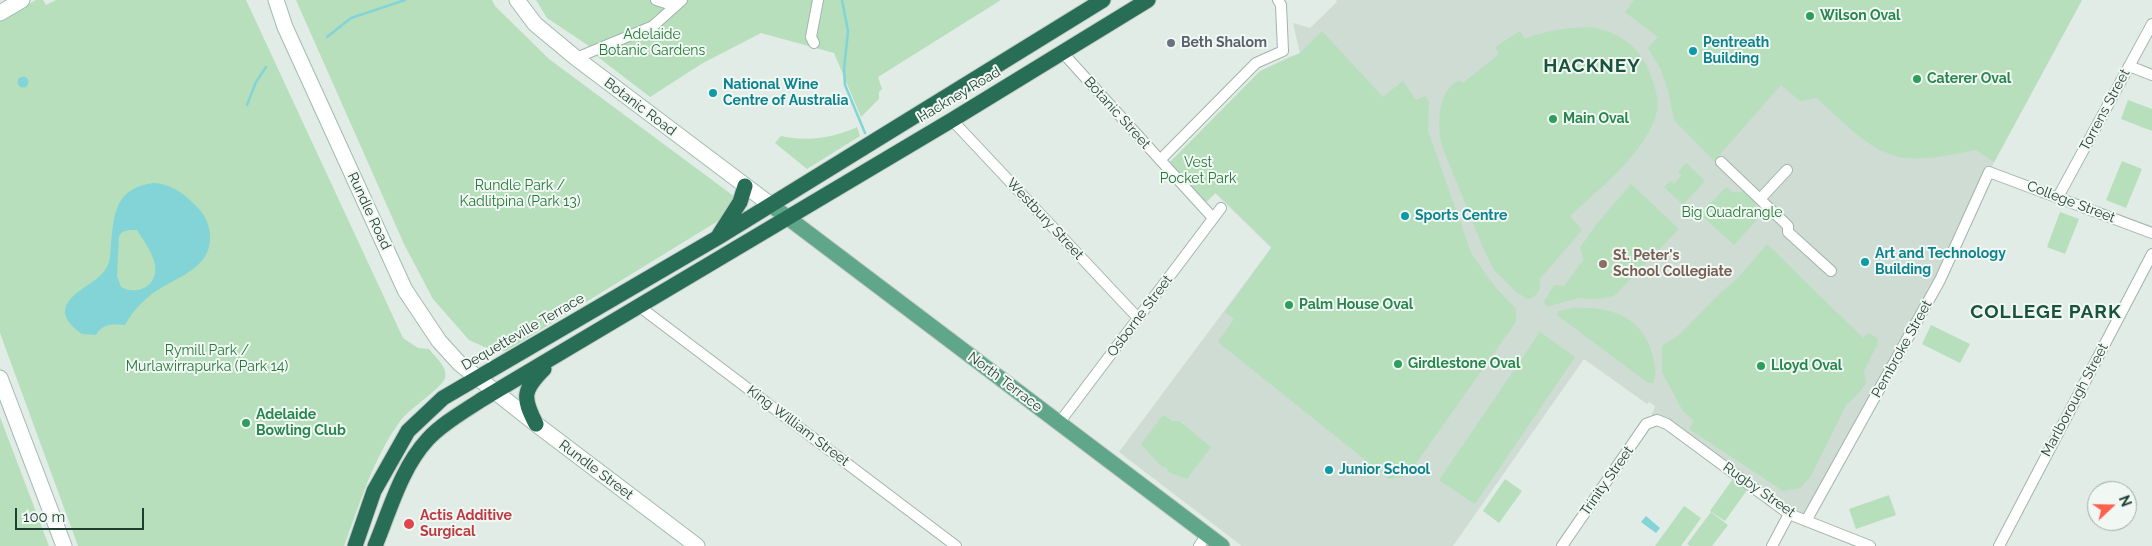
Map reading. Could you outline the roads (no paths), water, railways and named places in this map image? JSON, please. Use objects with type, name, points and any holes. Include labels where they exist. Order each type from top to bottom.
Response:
[{"type":"highway","name":"Hackney Road","points":[[771,205],[1103,0]]},
{"type":"highway","name":"Hackney Road","points":[[788,218],[1148,0]]},
{"type":"highway","points":[[904,123],[910,127],[931,132]]},
{"type":"highway","points":[[717,238],[740,202],[745,186]]},
{"type":"highway","name":"Dequetteville Terrace","points":[[355,546],[374,491],[408,431],[443,398],[771,205]]},
{"type":"highway","points":[[375,546],[406,469],[427,440],[444,425],[788,218]]},
{"type":"highway","points":[[628,290],[640,307]]},
{"type":"highway","points":[[536,424],[528,408],[526,394],[531,382],[560,354]]},
{"type":"main road","points":[[0,13],[22,0]]},
{"type":"main road","name":"Rundle Road","points":[[270,0],[285,27],[405,290],[439,341],[459,363],[496,392]]},
{"type":"main road","name":"Rundle Road","points":[[276,0],[285,27]]},
{"type":"main road","name":"Botanic Road","points":[[517,0],[535,24],[576,58],[771,205]]},
{"type":"main road","name":"North Terrace","points":[[771,205],[1059,423],[1203,540],[1222,546]]},
{"type":"main road","points":[[0,378],[64,546]]},
{"type":"main road","name":"Rundle Street","points":[[496,392],[697,546]]},
{"type":"street","points":[[656,0],[663,12],[663,19]]},
{"type":"street","points":[[656,0],[669,4],[681,1]]},
{"type":"street","points":[[814,43],[811,37],[818,0]]},
{"type":"street","points":[[1160,160],[1256,63],[1283,51],[1281,5],[1278,0]]},
{"type":"street","points":[[576,58],[638,34],[663,19],[681,1]]},
{"type":"street","name":"Torrens Street","points":[[2058,197],[2152,24]]},
{"type":"street","name":"Botanic Street","points":[[1062,52],[1213,218]]},
{"type":"street","points":[[2129,66],[2152,75]]},
{"type":"street","name":"Westbury Street","points":[[952,120],[1138,318]]},
{"type":"street","points":[[1722,162],[1788,226],[1788,232],[1832,271]]},
{"type":"street","points":[[1760,199],[1787,170]]},
{"type":"street","name":"College Street","points":[[1989,172],[2152,233]]},
{"type":"street","name":"Pembroke Street","points":[[1806,521],[1940,280],[1989,172]]},
{"type":"street","name":"Osborne Street","points":[[1059,423],[1220,208]]},
{"type":"street","name":"Marlborough Street","points":[[1998,546],[2152,254]]},
{"type":"street","name":"King William Street","points":[[640,307],[956,546]]},
{"type":"street","name":"Rugby Street","points":[[1655,420],[1667,424],[1789,514],[1870,546]]},
{"type":"street","name":"Trinity Street","points":[[1562,546],[1646,424],[1655,420]]},
{"type":"street","points":[[1772,546],[1789,514]]},
{"type":"water","points":[[23,76],[29,82],[23,88],[17,82]]},
{"type":"water","points":[[153,183],[160,184],[179,191],[189,199],[207,222],[210,233],[209,248],[199,264],[142,302],[125,325],[105,326],[96,335],[82,334],[73,327],[66,317],[67,303],[101,275],[107,267],[119,203],[131,190]],"holes":[[[137,230],[153,257],[154,276],[152,282],[142,289],[128,290],[121,287],[117,276],[119,236],[122,232]]]},
{"type":"water","points":[[1646,516],[1660,528],[1656,533],[1641,522]]},
{"type":"waterway","points":[[327,37],[351,18],[405,0]]},
{"type":"waterway","points":[[842,0],[848,31],[844,70],[845,85],[865,133]]},
{"type":"waterway","points":[[247,105],[256,82],[266,67]]},
{"type":"place","name":"Wilson Oval","points":[[1810,16]]},
{"type":"place","name":"Beth Shalom","points":[[1171,43]]},
{"type":"place","name":"Pentreath Building","points":[[1693,51]]},
{"type":"place","name":"Caterer Oval","points":[[1917,79]]},
{"type":"place","name":"National Wine Centre of Australia","points":[[713,93]]},
{"type":"place","name":"Main Oval","points":[[1553,119]]},
{"type":"place","name":"Sports Centre","points":[[1405,216]]},
{"type":"place","name":"Art and Technology Building","points":[[1865,262]]},
{"type":"place","name":"St. Peter's School Collegiate","points":[[1603,264]]},
{"type":"place","name":"Palm House Oval","points":[[1289,305]]},
{"type":"place","name":"Girdlestone Oval","points":[[1398,364]]},
{"type":"place","name":"Lloyd Oval","points":[[1761,366]]},
{"type":"place","name":"Adelaide Bowling Club","points":[[246,423]]},
{"type":"place","name":"Junior School","points":[[1329,470]]},
{"type":"place","name":"Actis Additive Surgical","points":[[409,524]]},
{"type":"district","name":"HACKNEY","points":[[1592,66]]},
{"type":"district","name":"COLLEGE PARK","points":[[2046,312]]},
{"type":"park label","name":"Adelaide Botanic Gardens","points":[[652,43]]},
{"type":"park label","name":"Vest Pocket Park","points":[[1198,172]]},
{"type":"park label","name":"Rundle Park / Kadlitpina (Park 13)","points":[[520,194]]},
{"type":"park label","name":"Big Quadrangle","points":[[1732,213]]},
{"type":"park label","name":"Rymill Park / Murlawirrapurka (Park 14)","points":[[207,360]]}]
